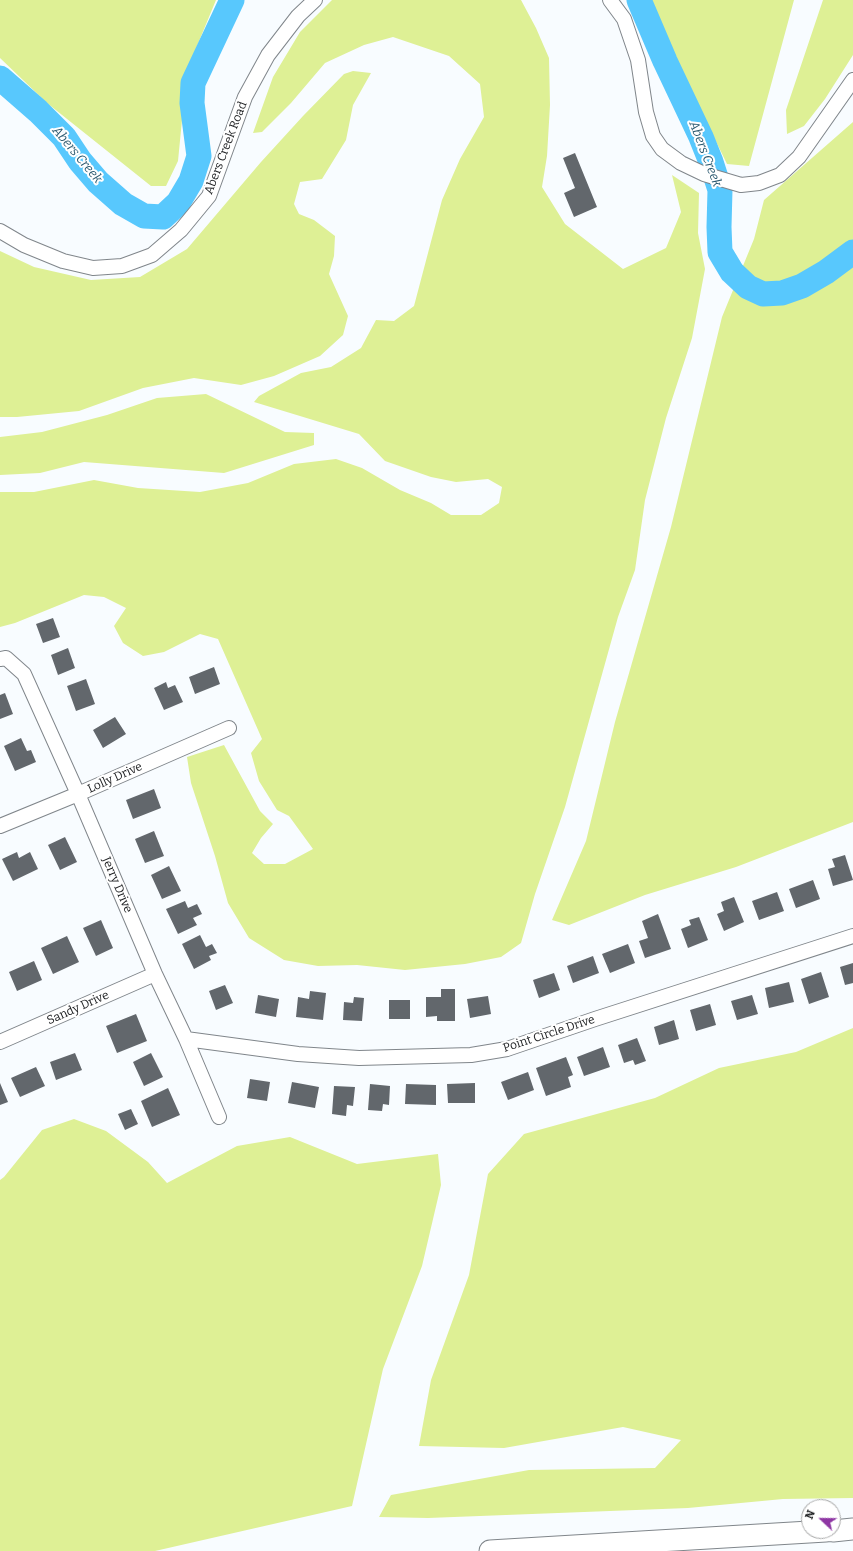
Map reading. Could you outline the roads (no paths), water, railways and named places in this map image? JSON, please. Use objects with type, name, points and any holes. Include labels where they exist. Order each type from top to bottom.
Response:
[{"type":"highway","points":[[841,1530],[853,1529]]},
{"type":"highway","points":[[490,1551],[801,1532]]},
{"type":"street","name":"Abers Creek Road","points":[[0,231],[24,245],[62,261],[93,268],[122,266],[152,255],[181,230],[209,196],[246,97],[268,55],[298,16],[315,0]]},
{"type":"street","points":[[610,0],[624,19],[638,60],[646,112],[654,136],[662,149],[681,163],[704,174],[741,185],[759,183],[780,175],[799,157],[853,80]]},
{"type":"street","name":"Jerry Drive","points":[[3,658],[24,674],[78,794],[155,974],[186,1039],[219,1117]]},
{"type":"street","name":"Lolly Drive","points":[[0,826],[78,794],[229,728]]},
{"type":"street","name":"Point Circle Drive","points":[[186,1039],[298,1054],[336,1057],[359,1058],[471,1055],[507,1049],[595,1018],[853,936]]},
{"type":"street","name":"Sandy Drive","points":[[0,1042],[155,974]]},
{"type":"waterway","name":"Abers Creek","points":[[0,78],[38,111],[64,137],[80,161],[98,182],[123,204],[144,216],[163,217],[178,203],[191,181],[199,156],[192,103],[193,83],[232,0]]},
{"type":"waterway","name":"Abers Creek","points":[[639,0],[711,162],[720,190],[720,252],[732,272],[748,287],[763,294],[782,293],[802,286],[826,272],[853,252]]}]
